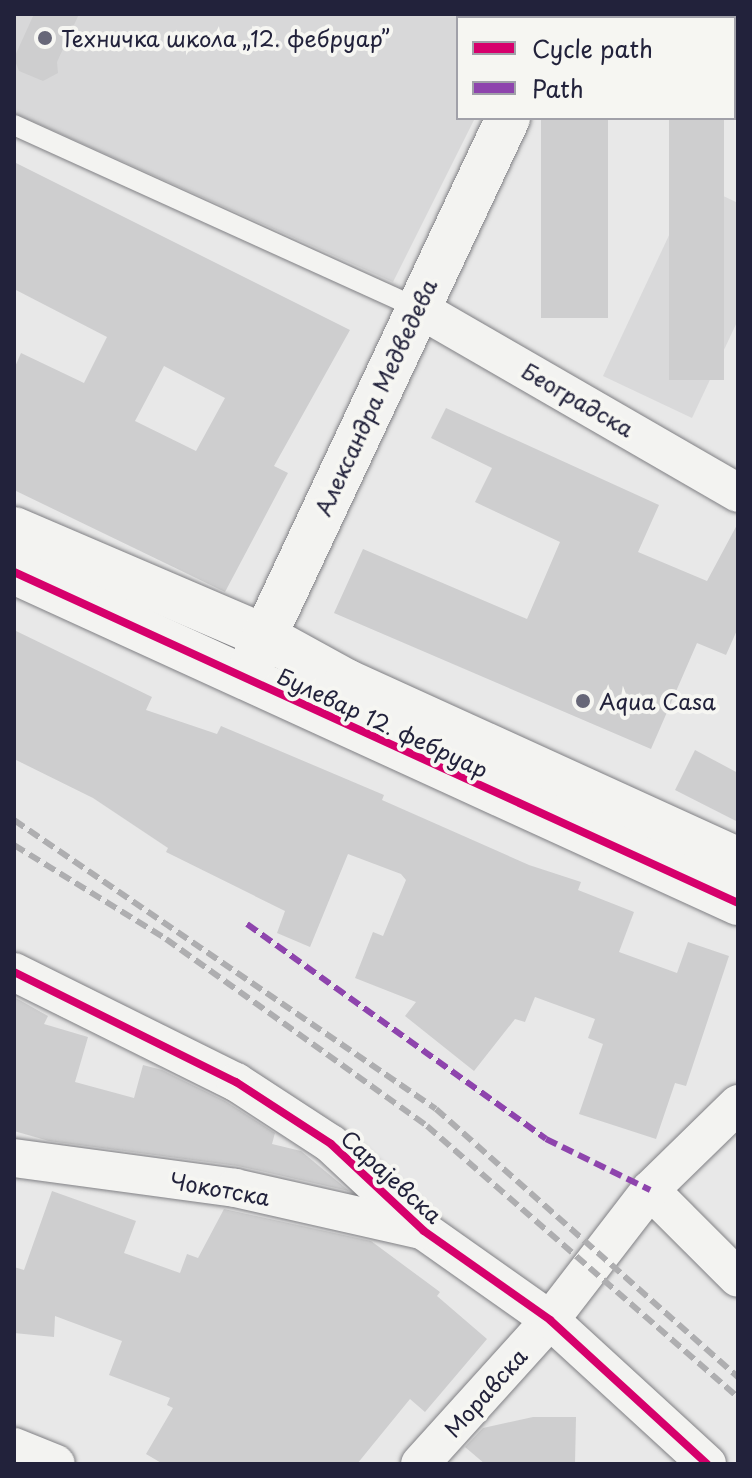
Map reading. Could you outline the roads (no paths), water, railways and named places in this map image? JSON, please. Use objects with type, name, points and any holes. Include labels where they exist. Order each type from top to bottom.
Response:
[{"type":"main road","name":"Александра Медведева","points":[[246,678],[416,307],[507,120]]},
{"type":"main road","name":"Булевар 12. фебруар","points":[[14,529],[264,636],[346,681],[738,860]]},
{"type":"main road","name":"Булевар 12. фебруар","points":[[14,572],[738,903]]},
{"type":"street","name":"Београдска","points":[[416,307],[738,493]]},
{"type":"street","name":"Сарајевска","points":[[14,972],[236,1082],[331,1144],[424,1231],[550,1320],[707,1464]]},
{"type":"street","name":"Моравска","points":[[420,1464],[550,1320],[650,1190],[738,1104]]},
{"type":"street","name":"Чокотска","points":[[14,1158],[235,1188],[424,1231]]},
{"type":"street","points":[[650,1190],[738,1278]]},
{"type":"street","points":[[14,1447],[56,1464]]},
{"type":"lane","points":[[14,125],[416,307]]},
{"type":"railway","points":[[14,820],[436,1109],[738,1377]]},
{"type":"railway","points":[[14,845],[166,939],[427,1126],[738,1397]]},
{"type":"place","name":"Техничка школа „12. фебруар”","points":[[45,38]]},
{"type":"place","name":"Aqua Casa","points":[[583,701]]}]
